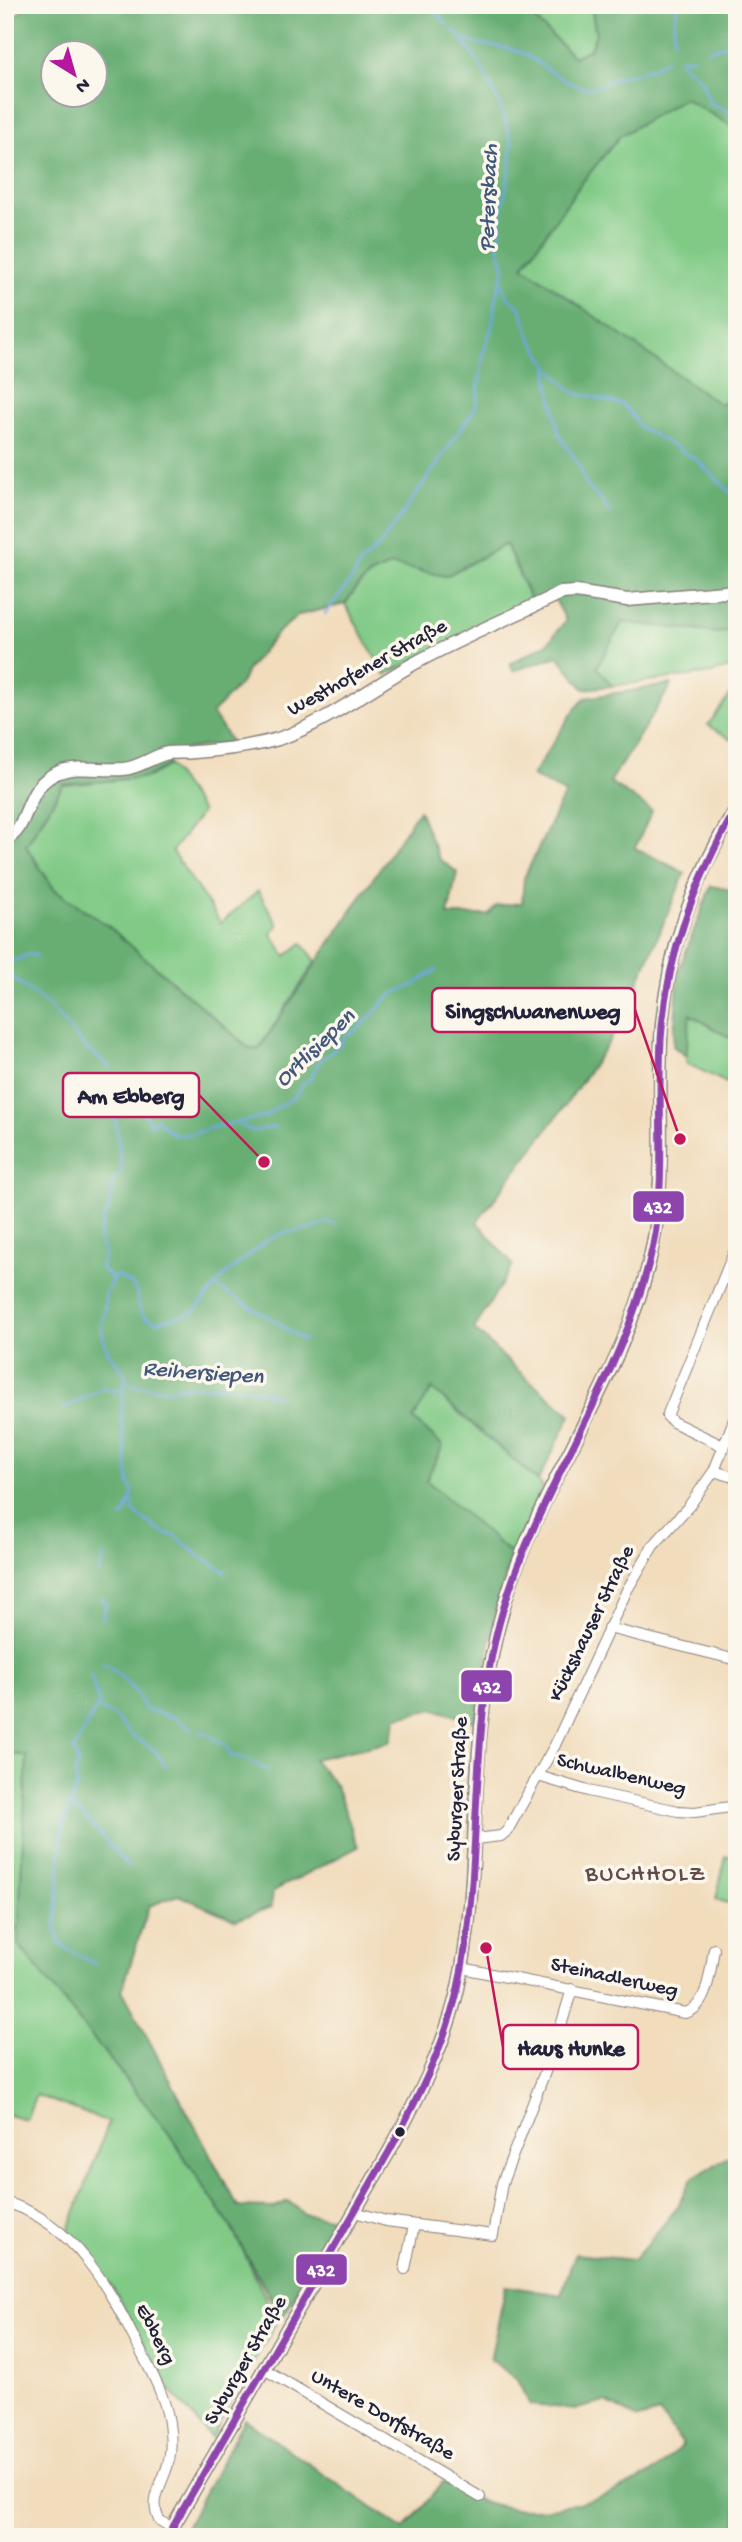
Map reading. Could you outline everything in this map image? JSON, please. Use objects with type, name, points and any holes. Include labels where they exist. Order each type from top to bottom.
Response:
[{"type":"street","name":"Westhofener Straße","points":[[5,839],[18,830],[35,792],[46,780],[59,772],[73,769],[125,769],[145,764],[166,754],[234,748],[276,739],[335,712],[448,646],[561,593],[576,592],[626,600],[737,591]]},
{"type":"street","name":"Syburger Straße","points":[[170,2532],[408,2117],[447,2029],[462,1968],[473,1888],[481,1728],[490,1665],[502,1612],[530,1532],[614,1364],[637,1307],[653,1245],[661,1191],[661,1038],[669,973],[678,933],[695,885],[721,832],[737,807]]},
{"type":"street","points":[[723,1446],[673,1422],[667,1416],[735,1250],[737,1239]]},
{"type":"street","name":"Kückshauser Straße","points":[[475,1839],[501,1836],[507,1831],[566,1723],[608,1628],[645,1557],[689,1506],[714,1471],[737,1412]]},
{"type":"street","points":[[714,1471],[737,1478]]},
{"type":"street","points":[[608,1628],[737,1660]]},
{"type":"street","name":"Schwalbenweg","points":[[538,1776],[588,1791],[678,1811],[695,1812],[737,1805]]},
{"type":"street","name":"Steinadlerweg","points":[[462,1968],[685,2013],[692,2011],[701,2002],[714,1949]]},
{"type":"street","points":[[355,2212],[415,2225],[493,2235],[502,2183],[555,2046],[572,1989]]},
{"type":"street","name":"Ebberg","points":[[5,2202],[35,2213],[61,2232],[90,2265],[121,2312],[159,2387],[167,2410],[170,2451],[155,2505],[159,2520],[170,2532]]},
{"type":"street","points":[[405,2269],[415,2225]]},
{"type":"street","name":"Untere Dorfstraße","points":[[264,2369],[480,2497]]},
{"type":"green space","points":[[27,5],[520,5],[574,57],[590,49],[596,34],[591,5],[737,5],[737,129],[684,98],[620,136],[582,182],[523,266],[721,405],[737,386],[737,667],[733,667],[729,630],[720,633],[622,622],[597,667],[612,686],[584,689],[558,656],[513,671],[510,664],[548,643],[566,620],[552,594],[532,603],[506,544],[446,576],[391,565],[370,575],[356,588],[345,604],[299,615],[277,633],[247,670],[242,682],[212,713],[231,742],[166,753],[169,765],[147,777],[63,785],[26,846],[54,889],[108,926],[248,1047],[258,1050],[419,810],[439,859],[457,872],[448,915],[488,915],[496,906],[522,903],[524,878],[565,793],[532,776],[572,713],[585,698],[672,684],[610,782],[652,811],[635,848],[685,873],[619,1027],[567,1103],[477,1222],[513,1265],[474,1329],[571,1415],[538,1481],[432,1389],[413,1419],[443,1446],[426,1480],[512,1555],[495,1614],[476,1722],[434,1709],[397,1717],[390,1742],[313,1759],[336,1786],[358,1847],[273,1891],[271,1907],[236,1920],[178,1895],[149,1906],[122,1990],[238,2207],[273,2208],[288,2201],[304,2214],[336,2219],[282,2319],[230,2226],[167,2131],[18,1944],[27,1756],[5,1753],[5,27]]},
{"type":"green space","points":[[520,5],[591,5],[596,34],[590,49],[574,57]]},
{"type":"green space","points":[[684,98],[737,129],[737,386],[722,406],[523,267],[582,182],[619,136]]},
{"type":"green space","points":[[506,544],[532,603],[385,675],[345,604],[356,588],[370,575],[391,565],[446,576]]},
{"type":"green space","points":[[622,622],[720,633],[729,629],[733,667],[712,673],[612,686],[597,667]]},
{"type":"green space","points":[[737,686],[737,743],[708,725]]},
{"type":"green space","points":[[169,765],[202,812],[172,851],[221,923],[258,891],[278,925],[271,934],[286,956],[302,943],[316,961],[258,1050],[248,1047],[108,926],[54,889],[26,846],[63,785],[147,777]]},
{"type":"green space","points":[[711,886],[737,891],[737,1042],[690,1014],[686,1056],[673,1046],[679,970]]},
{"type":"green space","points":[[689,1014],[737,1042],[737,1088],[686,1063]]},
{"type":"green space","points":[[431,1388],[543,1486],[512,1555],[425,1480],[412,1420]]},
{"type":"green space","points":[[5,1753],[27,1755],[18,1944],[167,2131],[233,2230],[277,2321],[211,2438],[167,2386],[114,2290],[68,2232],[109,2122],[36,2095],[26,2120],[5,2114]]},
{"type":"green space","points":[[726,1856],[737,1859],[737,1906],[716,1899]]},
{"type":"green space","points":[[737,2152],[737,2537],[181,2537],[244,2419],[404,2530],[443,2482],[486,2502],[512,2508],[533,2509],[598,2497],[656,2470],[683,2444],[659,2413],[638,2419],[606,2402],[576,2409],[530,2405],[516,2378],[490,2360],[506,2286],[561,2295],[575,2254],[634,2260],[678,2207],[691,2179]]},
{"type":"waterway","points":[[429,5],[447,24]]},
{"type":"waterway","points":[[674,40],[674,21],[678,5]]},
{"type":"waterway","points":[[453,30],[476,43],[518,51],[565,81],[586,88],[648,69],[666,60]]},
{"type":"waterway","name":"Petersbach","points":[[325,614],[353,578],[360,564],[378,547],[397,522],[476,407],[483,355],[505,268],[499,249],[512,143],[500,105],[480,64],[463,41]]},
{"type":"waterway","points":[[708,50],[737,41]]},
{"type":"waterway","points":[[693,58],[680,58],[682,64],[701,80],[710,103],[737,116]]},
{"type":"waterway","points":[[501,283],[509,299],[520,307],[531,338],[550,368],[573,392],[623,405],[638,426],[697,460],[737,499]]},
{"type":"waterway","points":[[549,369],[548,377],[559,435],[576,460],[587,486],[610,513]]},
{"type":"waterway","points":[[5,964],[27,955],[37,955]]},
{"type":"waterway","name":"Ortlisiepen","points":[[110,1075],[151,1124],[156,1119],[174,1135],[191,1134],[264,1117],[294,1097],[310,1079],[319,1062],[389,997],[437,970]]},
{"type":"waterway","points":[[5,972],[48,1005],[86,1048],[111,1068]]},
{"type":"waterway","points":[[110,1075],[108,1088],[114,1095],[122,1173],[114,1177],[108,1211],[100,1233],[104,1251],[100,1268],[110,1279],[114,1278],[105,1295],[101,1326],[106,1348],[126,1376],[121,1415],[129,1484],[133,1492],[122,1517]]},
{"type":"waterway","points":[[239,1125],[253,1131],[275,1127]]},
{"type":"waterway","points":[[113,1277],[117,1276],[132,1285],[144,1317],[157,1322],[194,1312],[224,1276],[267,1240],[284,1233],[316,1228],[327,1222],[336,1225]]},
{"type":"waterway","points":[[215,1286],[304,1341]]},
{"type":"waterway","name":"Reihersiepen","points":[[127,1384],[168,1390],[186,1386],[246,1388],[279,1396]]},
{"type":"waterway","points":[[62,1409],[104,1387],[113,1391],[124,1388]]},
{"type":"waterway","points":[[132,1500],[134,1511],[139,1516],[163,1533],[176,1536],[197,1554],[226,1572]]},
{"type":"waterway","points":[[99,1574],[104,1554]]},
{"type":"waterway","points":[[102,1598],[106,1604],[102,1619]]},
{"type":"waterway","points":[[102,1663],[117,1673],[137,1693],[145,1709],[173,1717],[191,1729]]},
{"type":"waterway","points":[[91,1676],[99,1703],[74,1749],[78,1764],[75,1775],[77,1785],[62,1828],[56,1931],[59,1941],[67,1949],[95,1964]]},
{"type":"waterway","points":[[99,1708],[115,1717],[132,1736],[156,1751],[166,1767]]},
{"type":"waterway","points":[[199,1733],[204,1732],[226,1745],[231,1756],[243,1758],[269,1771]]},
{"type":"waterway","points":[[69,1805],[94,1827],[129,1867]]},
{"type":"transit line","name":"432","points":[[167,2537],[390,2150],[420,2091],[446,2030],[458,1988],[466,1941],[484,1703],[492,1656],[503,1610],[519,1563],[603,1384],[640,1293],[653,1245],[660,1194],[661,1040],[669,978],[685,919],[696,891],[737,807]]},
{"type":"place","name":"Singschwanenweg","points":[[680,1139]]},
{"type":"place","name":"Am Ebberg","points":[[264,1162]]},
{"type":"place","name":"Haus Hunke","points":[[486,1948]]},
{"type":"district","name":"BUCHHOLZ","points":[[646,1875]]}]
